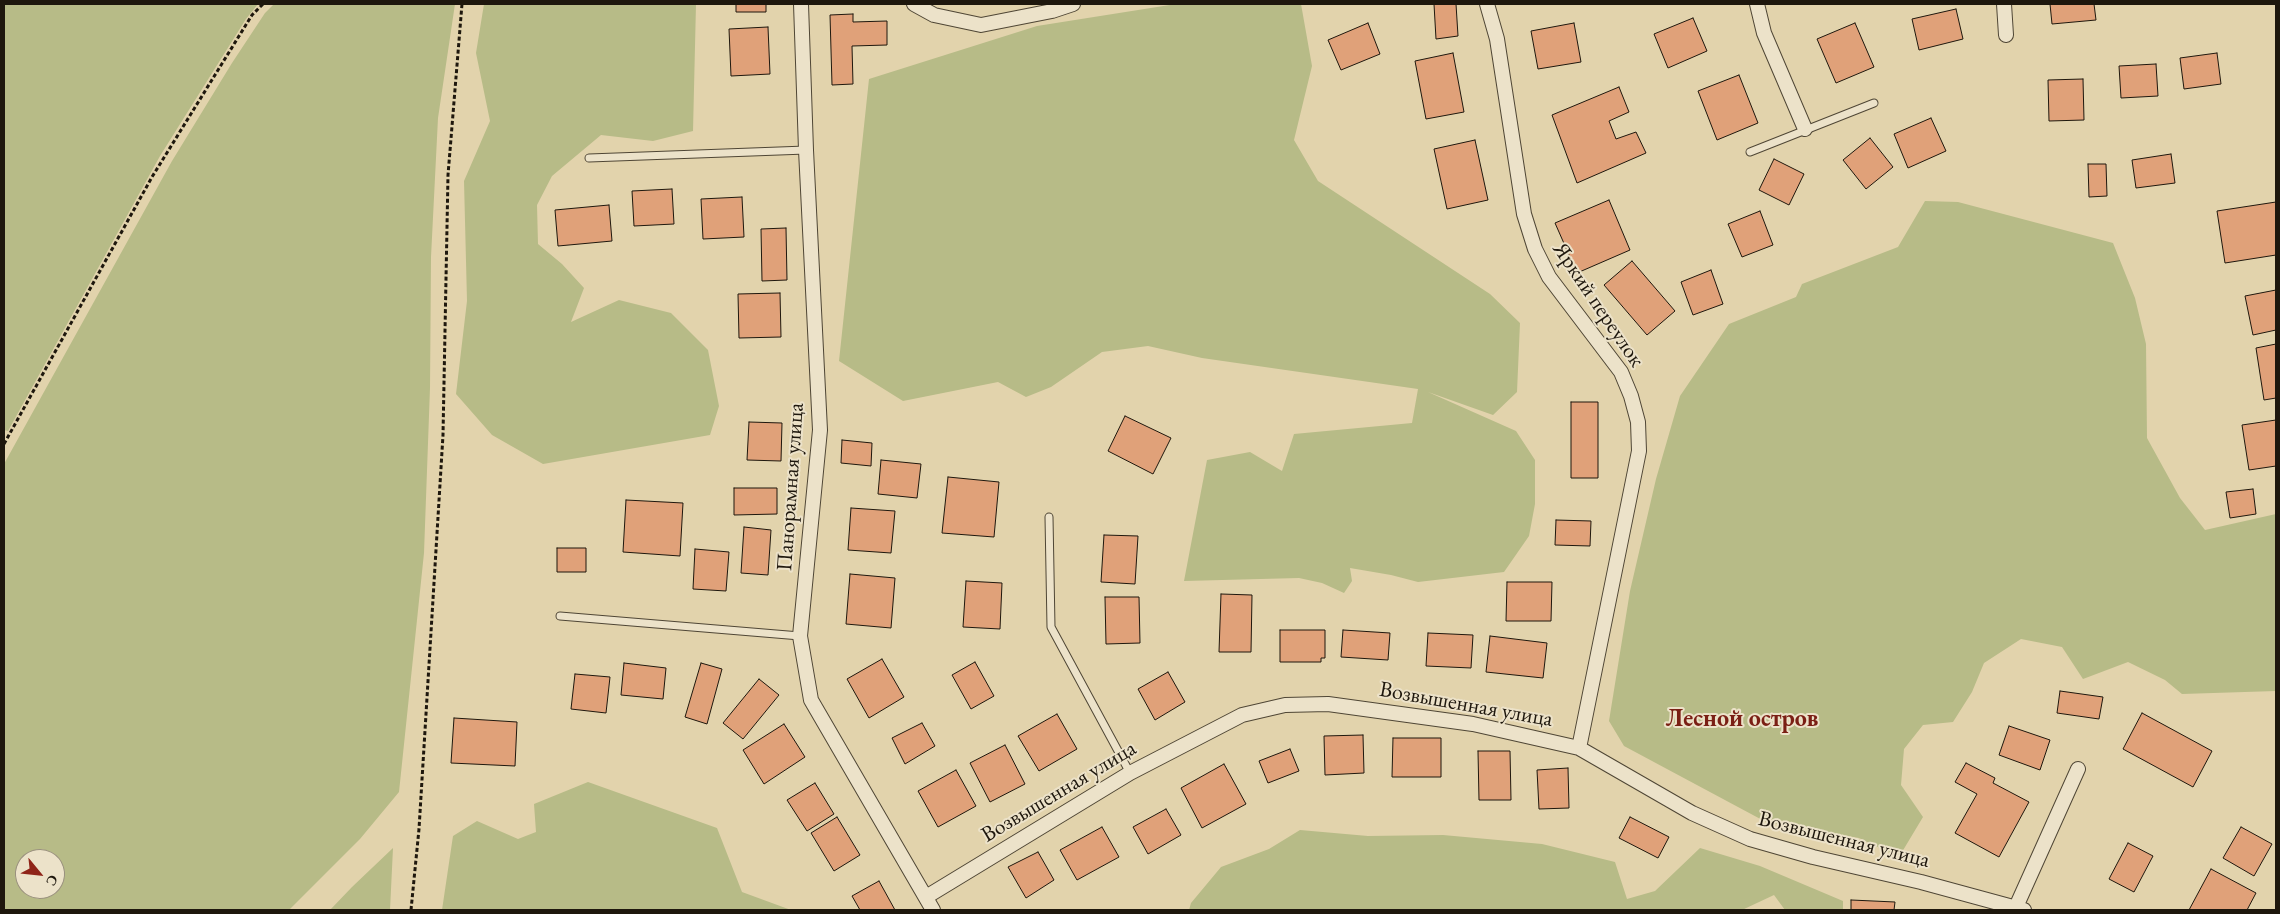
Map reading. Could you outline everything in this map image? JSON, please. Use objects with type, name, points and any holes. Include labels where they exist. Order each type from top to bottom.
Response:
[{"type":"street","name":"Панорамная улица","points":[[802,4],[806,150],[820,430],[800,636],[811,700],[933,910]]},
{"type":"street","points":[[914,4],[934,16],[980,25],[1052,11],[1073,4]]},
{"type":"street","name":"Яркий переулок","points":[[1487,4],[1498,39],[1524,214],[1535,249],[1549,277],[1621,372],[1632,396],[1638,422],[1639,451],[1579,748]]},
{"type":"street","points":[[1757,4],[1764,33],[1805,129]]},
{"type":"street","points":[[2004,4],[2006,35]]},
{"type":"street","name":"Возвышенная улица","points":[[926,897],[1130,772],[1242,715],[1285,705],[1328,704],[1473,724],[1579,748],[1692,814],[1750,839],[2020,909],[2078,769]]},
{"type":"lane","points":[[1750,152],[1874,103]]},
{"type":"lane","points":[[589,158],[806,150]]},
{"type":"lane","points":[[1049,517],[1051,627],[1130,772]]},
{"type":"lane","points":[[560,616],[800,636]]},
{"type":"path","points":[[4,444],[152,178],[252,14],[263,4]]},
{"type":"path","points":[[411,910],[419,829],[443,435],[448,175],[462,4]]},
{"type":"green space","points":[[4,4],[258,4],[246,19],[160,156],[8,431],[4,430]]},
{"type":"green space","points":[[274,4],[455,4],[438,118],[431,257],[430,388],[424,553],[399,792],[360,839],[289,910],[4,910],[4,464],[172,161],[265,13]]},
{"type":"green space","points":[[484,4],[696,4],[693,131],[653,141],[601,135],[552,176],[537,205],[538,244],[562,264],[584,288],[571,322],[619,300],[671,313],[708,350],[719,406],[710,435],[543,464],[492,435],[456,394],[467,301],[464,181],[490,121],[476,53]]},
{"type":"green space","points":[[1176,4],[1301,4],[1312,66],[1294,140],[1318,181],[1490,294],[1520,323],[1517,392],[1493,415],[1428,392],[1516,431],[1535,460],[1535,504],[1529,536],[1504,572],[1418,582],[1350,568],[1352,581],[1344,593],[1322,583],[1299,578],[1184,581],[1207,460],[1250,452],[1282,471],[1294,434],[1412,423],[1418,389],[1202,358],[1148,346],[1102,352],[1051,387],[1026,397],[998,382],[903,401],[839,361],[869,79],[1037,26]]},
{"type":"green space","points":[[1925,201],[1958,202],[2113,243],[2135,298],[2146,344],[2147,438],[2180,498],[2205,530],[2276,514],[2276,691],[2182,694],[2165,680],[2128,662],[2083,679],[2062,647],[2021,639],[1984,663],[1972,692],[1953,722],[1923,725],[1904,749],[1901,785],[1923,817],[1899,857],[1859,838],[1766,822],[1624,746],[1609,721],[1630,591],[1656,479],[1680,396],[1729,324],[1796,297],[1802,284],[1898,247]]},
{"type":"green space","points":[[588,782],[717,828],[742,892],[791,910],[442,910],[453,836],[477,821],[518,839],[536,832],[534,804]]},
{"type":"green space","points":[[1300,830],[1368,836],[1443,835],[1542,844],[1615,862],[1627,899],[1655,891],[1700,848],[1760,866],[1843,901],[1843,910],[1785,910],[1774,895],[1742,910],[1189,910],[1191,903],[1221,867],[1269,849]]},
{"type":"green space","points":[[393,848],[390,910],[330,910],[352,887]]},
{"type":"building","points":[[736,4],[766,4],[766,12],[736,12]]},
{"type":"building","points":[[1434,4],[1456,4],[1458,36],[1436,39]]},
{"type":"building","points":[[2050,4],[2094,4],[2096,20],[2052,24]]},
{"type":"building","points":[[1956,9],[1963,39],[1919,50],[1912,19]]},
{"type":"building","points":[[853,14],[853,22],[887,21],[887,45],[852,46],[853,84],[832,85],[830,15]]},
{"type":"building","points":[[1693,18],[1707,51],[1668,68],[1654,34]]},
{"type":"building","points":[[1368,23],[1380,54],[1341,70],[1328,40]]},
{"type":"building","points":[[1574,23],[1581,62],[1538,69],[1531,31]]},
{"type":"building","points":[[1855,23],[1874,67],[1836,83],[1817,39]]},
{"type":"building","points":[[768,27],[770,74],[731,76],[729,29]]},
{"type":"building","points":[[1453,53],[1464,112],[1426,119],[1415,61]]},
{"type":"building","points":[[2217,53],[2221,84],[2184,89],[2180,58]]},
{"type":"building","points":[[2156,64],[2158,96],[2121,98],[2119,66]]},
{"type":"building","points":[[1739,75],[1758,123],[1717,140],[1698,91]]},
{"type":"building","points":[[2083,79],[2084,120],[2049,121],[2048,80]]},
{"type":"building","points":[[1619,87],[1629,112],[1609,121],[1616,139],[1636,132],[1646,153],[1577,183],[1552,115]]},
{"type":"building","points":[[1931,118],[1946,151],[1908,168],[1894,134]]},
{"type":"building","points":[[1870,138],[1893,167],[1866,189],[1843,160]]},
{"type":"building","points":[[1475,140],[1488,200],[1447,209],[1434,149]]},
{"type":"building","points":[[2171,154],[2175,183],[2136,188],[2132,160]]},
{"type":"building","points":[[1774,159],[1804,174],[1789,205],[1759,190]]},
{"type":"building","points":[[2088,164],[2106,164],[2107,196],[2089,197]]},
{"type":"building","points":[[672,189],[674,224],[634,226],[632,191]]},
{"type":"building","points":[[742,197],[744,237],[703,239],[701,199]]},
{"type":"building","points":[[1609,200],[1630,250],[1577,273],[1555,223]]},
{"type":"building","points":[[2276,202],[2276,255],[2225,263],[2217,211]]},
{"type":"building","points":[[609,205],[612,241],[558,246],[555,210]]},
{"type":"building","points":[[1760,211],[1773,245],[1742,257],[1728,224]]},
{"type":"building","points":[[786,228],[787,280],[762,281],[761,229]]},
{"type":"building","points":[[1632,261],[1675,311],[1647,335],[1604,285]]},
{"type":"building","points":[[1711,270],[1723,304],[1693,315],[1681,282]]},
{"type":"building","points":[[2276,290],[2276,330],[2253,335],[2245,296]]},
{"type":"building","points":[[780,293],[781,337],[739,338],[738,294]]},
{"type":"building","points":[[2276,344],[2276,398],[2264,400],[2256,348]]},
{"type":"building","points":[[1571,402],[1598,402],[1598,478],[1571,478]]},
{"type":"building","points":[[1125,416],[1171,438],[1153,474],[1108,451]]},
{"type":"building","points":[[2276,420],[2276,466],[2249,470],[2242,425]]},
{"type":"building","points":[[749,422],[782,423],[781,461],[747,460]]},
{"type":"building","points":[[842,440],[872,443],[871,466],[841,463]]},
{"type":"building","points":[[881,460],[921,464],[917,498],[878,494]]},
{"type":"building","points":[[948,477],[999,482],[994,537],[942,533]]},
{"type":"building","points":[[734,488],[777,488],[777,514],[734,515]]},
{"type":"building","points":[[2253,489],[2256,514],[2230,518],[2226,492]]},
{"type":"building","points":[[626,500],[683,503],[680,556],[623,552]]},
{"type":"building","points":[[851,508],[895,511],[891,553],[848,550]]},
{"type":"building","points":[[1556,520],[1591,521],[1590,546],[1555,545]]},
{"type":"building","points":[[744,527],[771,530],[768,575],[741,573]]},
{"type":"building","points":[[1104,535],[1138,536],[1135,584],[1101,582]]},
{"type":"building","points":[[557,548],[586,548],[586,572],[557,572]]},
{"type":"building","points":[[695,549],[729,552],[726,591],[693,589]]},
{"type":"building","points":[[850,574],[895,578],[891,628],[846,624]]},
{"type":"building","points":[[966,581],[1002,583],[1000,629],[963,627]]},
{"type":"building","points":[[1507,582],[1552,582],[1551,621],[1506,621]]},
{"type":"building","points":[[1221,594],[1252,595],[1251,652],[1219,652]]},
{"type":"building","points":[[1105,597],[1139,597],[1140,643],[1106,644]]},
{"type":"building","points":[[1280,630],[1325,630],[1325,658],[1321,658],[1321,662],[1280,662]]},
{"type":"building","points":[[1343,630],[1390,633],[1388,660],[1341,657]]},
{"type":"building","points":[[1428,633],[1473,635],[1471,668],[1426,666]]},
{"type":"building","points":[[1490,636],[1547,643],[1543,678],[1486,672]]},
{"type":"building","points":[[882,659],[904,697],[869,718],[847,679]]},
{"type":"building","points":[[975,662],[994,696],[971,709],[952,675]]},
{"type":"building","points":[[624,663],[666,668],[663,699],[621,695]]},
{"type":"building","points":[[701,663],[722,669],[707,724],[685,717]]},
{"type":"building","points":[[1168,672],[1185,702],[1155,720],[1138,689]]},
{"type":"building","points":[[575,674],[610,677],[606,713],[571,709]]},
{"type":"building","points":[[759,679],[779,695],[743,739],[723,723]]},
{"type":"building","points":[[2060,691],[2103,697],[2099,719],[2057,713]]},
{"type":"building","points":[[2142,713],[2212,751],[2193,787],[2123,749]]},
{"type":"building","points":[[1057,714],[1077,749],[1039,771],[1018,736]]},
{"type":"building","points":[[454,718],[517,722],[515,766],[451,763]]},
{"type":"building","points":[[922,723],[935,746],[905,764],[892,738]]},
{"type":"building","points":[[784,724],[805,757],[764,784],[743,750]]},
{"type":"building","points":[[2009,726],[2050,740],[2040,770],[1999,755]]},
{"type":"building","points":[[1363,735],[1364,773],[1325,775],[1324,736]]},
{"type":"building","points":[[1393,738],[1441,738],[1441,777],[1392,777]]},
{"type":"building","points":[[1005,745],[1025,784],[990,802],[970,763]]},
{"type":"building","points":[[1290,749],[1299,771],[1268,783],[1259,761]]},
{"type":"building","points":[[1478,751],[1510,751],[1511,800],[1479,800]]},
{"type":"building","points":[[1966,763],[1995,778],[1993,783],[2029,802],[1999,857],[1955,833],[1977,794],[1955,782]]},
{"type":"building","points":[[1224,764],[1246,804],[1202,828],[1181,788]]},
{"type":"building","points":[[1568,768],[1569,808],[1539,809],[1537,770]]},
{"type":"building","points":[[956,770],[976,806],[938,827],[918,791]]},
{"type":"building","points":[[815,783],[834,814],[807,831],[787,800]]},
{"type":"building","points":[[1166,809],[1181,835],[1148,854],[1133,827]]},
{"type":"building","points":[[837,817],[860,855],[834,871],[811,833]]},
{"type":"building","points":[[1630,817],[1669,837],[1658,858],[1619,838]]},
{"type":"building","points":[[1102,827],[1119,857],[1077,880],[1060,850]]},
{"type":"building","points":[[2241,827],[2272,844],[2254,876],[2223,858]]},
{"type":"building","points":[[2128,843],[2153,856],[2134,892],[2109,879]]},
{"type":"building","points":[[1038,852],[1054,880],[1026,898],[1008,867]]},
{"type":"building","points":[[2211,869],[2256,893],[2247,910],[2189,910]]},
{"type":"building","points":[[879,881],[895,910],[860,910],[852,896]]},
{"type":"building","points":[[1851,900],[1895,902],[1894,910],[1851,910]]},
{"type":"district","name":"Лесной остров","points":[[1742,719]]}]
